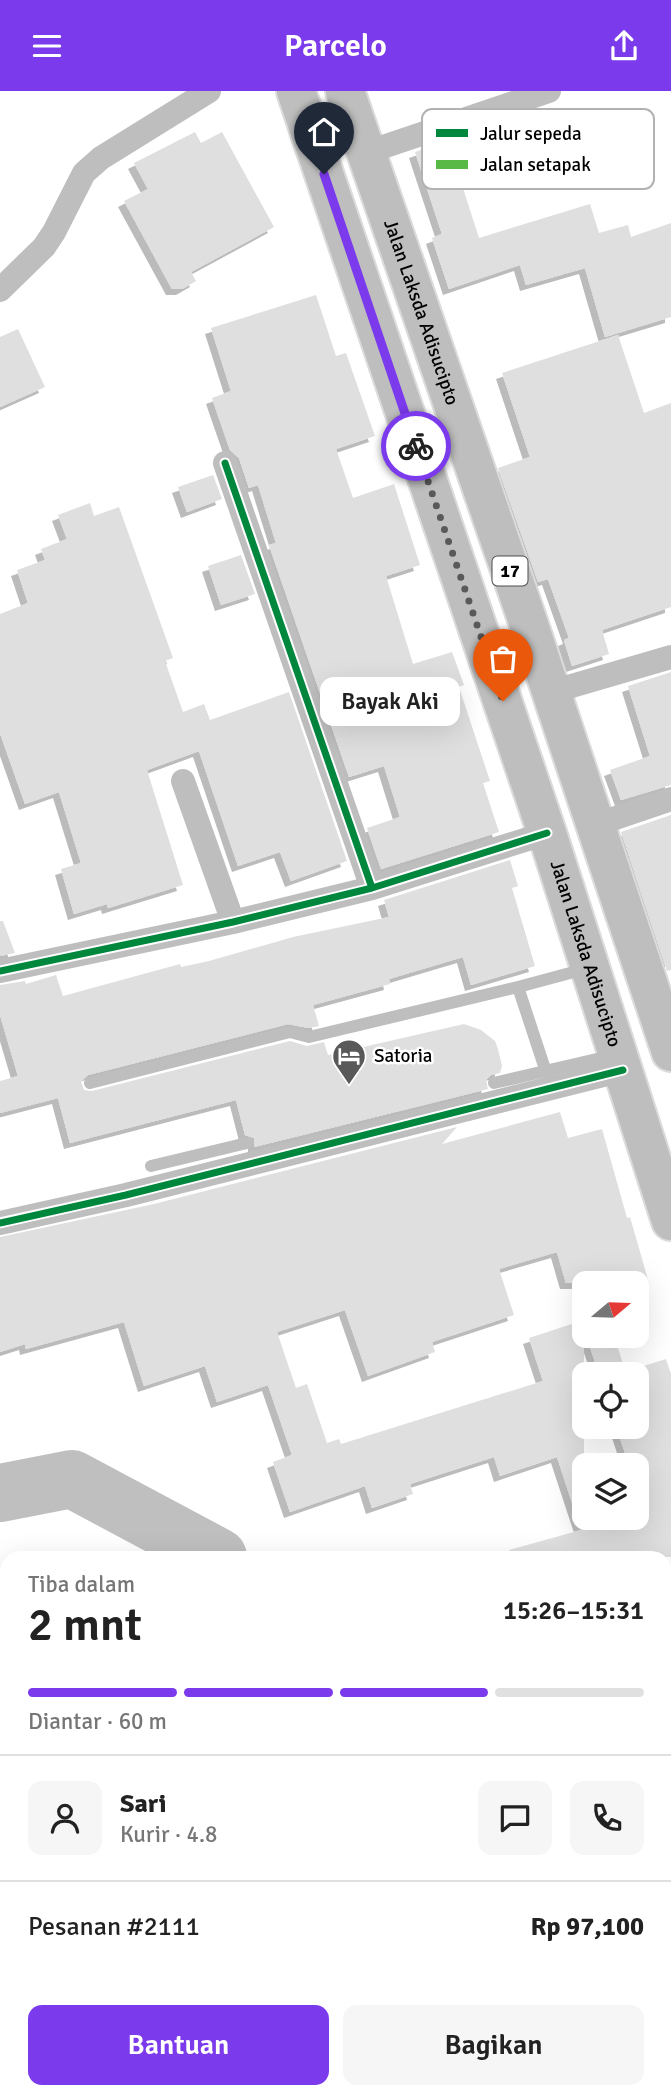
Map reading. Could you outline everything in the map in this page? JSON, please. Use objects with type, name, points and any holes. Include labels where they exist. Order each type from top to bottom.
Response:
[{"type":"highway","name":"Jalan Laksda Adisucipto","points":[[296,91],[547,833],[671,1221]]},
{"type":"highway","name":"Jalan Laksda Adisucipto","points":[[345,91],[669,1040]]},
{"type":"street","points":[[0,290],[44,247],[84,173],[101,158],[209,91]]},
{"type":"street","points":[[495,109],[549,91]]},
{"type":"street","points":[[365,152],[422,133]]},
{"type":"street","points":[[225,463],[372,888]]},
{"type":"street","points":[[551,692],[671,657]]},
{"type":"street","points":[[183,781],[233,922]]},
{"type":"street","points":[[595,825],[671,799]]},
{"type":"street","points":[[0,971],[233,922],[372,888],[547,833]]},
{"type":"street","points":[[0,1223],[127,1195],[620,1062]]},
{"type":"lane","points":[[90,1083],[290,1032],[309,1037],[590,967]]},
{"type":"lane","points":[[518,987],[546,1072]]},
{"type":"lane","points":[[494,1083],[546,1072],[620,1062]]},
{"type":"lane","points":[[150,1166],[247,1143]]},
{"type":"building","points":[[195,132],[201,143],[222,132],[274,227],[191,272],[196,281],[182,289],[172,289],[124,201],[148,189],[134,163]]},
{"type":"building","points":[[422,150],[422,173],[415,152]]},
{"type":"building","points":[[427,189],[463,189],[479,238],[590,204],[599,233],[628,225],[631,237],[671,223],[671,317],[605,337],[585,268],[526,285],[520,265],[449,289],[432,238],[442,234]]},
{"type":"building","points":[[316,295],[336,356],[346,353],[375,436],[336,449],[353,498],[394,484],[420,565],[386,576],[413,664],[452,652],[464,685],[459,687],[490,781],[483,783],[499,832],[381,869],[367,828],[400,817],[384,766],[349,777],[269,545],[276,543],[258,485],[249,488],[239,458],[230,450],[212,398],[231,391],[211,328]]},
{"type":"building","points":[[18,329],[45,387],[0,407],[0,337]]},
{"type":"building","points":[[618,335],[644,413],[671,403],[671,607],[602,630],[609,654],[572,666],[564,640],[569,638],[548,579],[538,582],[498,468],[530,457],[502,373]]},
{"type":"building","points":[[213,475],[222,499],[187,512],[178,487]]},
{"type":"building","points":[[90,503],[94,516],[119,507],[173,658],[165,661],[183,712],[204,704],[210,720],[289,692],[347,861],[291,881],[280,852],[238,866],[199,751],[147,770],[183,885],[108,908],[107,904],[74,914],[61,869],[81,863],[59,792],[25,804],[0,733],[0,614],[28,603],[17,570],[45,560],[41,549],[67,539],[58,515]]},
{"type":"building","points":[[241,555],[255,594],[221,605],[208,566]]},
{"type":"building","points":[[671,672],[671,785],[621,800],[610,770],[650,756],[628,686]]},
{"type":"building","points":[[671,815],[671,970],[667,971],[621,832]]},
{"type":"building","points":[[510,860],[518,886],[512,888],[535,966],[471,985],[463,957],[389,979],[390,984],[313,1005],[319,1026],[309,1028],[288,1024],[88,1075],[81,1081],[84,1090],[92,1091],[290,1041],[307,1046],[324,1042],[328,1055],[464,1024],[481,1030],[495,1041],[498,1049],[502,1066],[500,1073],[491,1075],[486,1080],[488,1089],[254,1147],[254,1138],[245,1135],[236,1100],[70,1143],[58,1098],[0,1113],[0,1081],[18,1076],[0,1015],[0,985],[25,981],[26,984],[56,975],[63,996],[180,964],[181,967],[209,961],[293,937],[389,917],[384,900]]},
{"type":"building","points":[[0,921],[3,921],[15,953],[0,956]]},
{"type":"building","points":[[560,1112],[568,1138],[602,1129],[627,1218],[630,1217],[646,1271],[572,1271],[572,1283],[566,1283],[557,1252],[499,1269],[514,1315],[432,1342],[435,1352],[368,1376],[345,1310],[277,1332],[296,1388],[307,1384],[327,1443],[339,1439],[341,1444],[543,1381],[529,1338],[572,1324],[572,1348],[584,1348],[584,1362],[572,1362],[572,1439],[584,1439],[584,1453],[572,1453],[572,1503],[557,1457],[500,1476],[494,1457],[410,1484],[413,1494],[372,1508],[365,1486],[290,1512],[273,1462],[292,1455],[268,1385],[217,1402],[205,1366],[144,1386],[124,1322],[26,1349],[25,1344],[0,1352],[0,1237],[154,1204],[457,1127],[442,1144]]},
{"type":"building","points":[[590,1348],[618,1348],[622,1362],[595,1362]]},
{"type":"building","points":[[666,1359],[671,1374],[671,1551],[509,1550],[581,1530],[649,1530],[649,1453],[625,1453],[620,1439],[649,1439],[649,1364]]},
{"type":"waterway","points":[[0,1493],[72,1479],[207,1551]]},
{"type":"cycle path","points":[[225,463],[372,888]]},
{"type":"cycle path","points":[[0,971],[233,922],[372,888],[547,833]]},
{"type":"cycle path","points":[[0,1223],[126,1195],[623,1070]]},
{"type":"way so far","points":[[416,446],[503,701]]},
{"type":"place","name":"Bayak Aki","points":[[503,701]]},
{"type":"place","name":"Satoria","points":[[349,1086]]},
{"type":"route","points":[[324,174],[416,446]]}]
